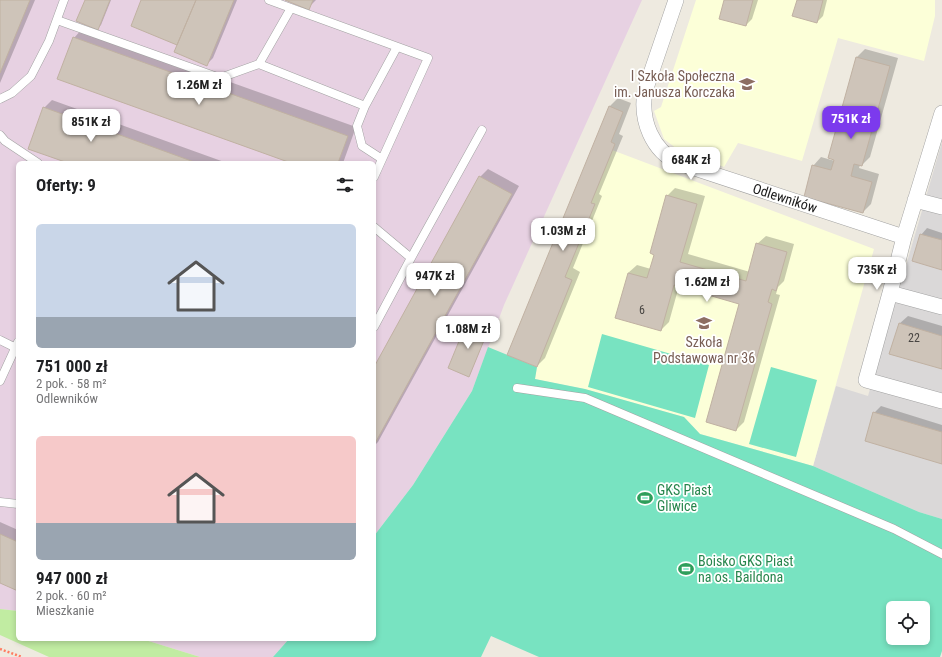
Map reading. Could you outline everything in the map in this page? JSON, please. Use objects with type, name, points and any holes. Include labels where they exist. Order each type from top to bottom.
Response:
[{"type":"street","name":"Odlewników","points":[[676,0],[643,98],[643,108],[646,122],[655,142],[663,153],[679,163],[904,237]]},
{"type":"street","points":[[942,113],[904,237],[866,380],[942,402]]},
{"type":"street","points":[[915,200],[942,207]]},
{"type":"street","points":[[890,293],[942,307]]},
{"type":"lane","points":[[0,99],[12,93],[31,76],[49,41],[64,0]]},
{"type":"lane","points":[[269,0],[428,58],[376,172]]},
{"type":"lane","points":[[57,20],[220,78],[258,64],[291,8]]},
{"type":"lane","points":[[382,159],[362,146],[357,126],[365,106],[397,46]]},
{"type":"lane","points":[[258,64],[365,106]]},
{"type":"lane","points":[[376,323],[482,130]]},
{"type":"lane","points":[[0,135],[5,141],[35,161]]},
{"type":"lane","points":[[376,229],[411,258]]},
{"type":"lane","points":[[0,340],[16,345]]},
{"type":"lane","points":[[0,381],[16,347]]},
{"type":"lane","points":[[517,388],[585,398],[894,529],[942,554]]},
{"type":"lane","points":[[0,502],[16,504]]},
{"type":"path","points":[[0,649],[22,657]]},
{"type":"shaded area","points":[[0,0],[642,0],[504,305],[472,391],[413,485],[376,533],[376,161],[16,161],[16,611],[0,609]]},
{"type":"shaded area","name":"I Szkoła Społeczna im. Janusza Korczaka","points":[[696,0],[935,0],[935,16],[924,61],[838,38],[802,161],[738,143],[724,167],[677,149],[664,139],[654,111],[661,107]]},
{"type":"shaded area","points":[[942,142],[942,519],[919,512],[813,466],[836,386],[868,396]]},
{"type":"shaded area","name":"Szkoła Podstawowa nr 36","points":[[612,150],[874,249],[813,466],[700,434],[684,417],[585,389],[535,379],[537,367],[572,280],[565,277],[595,204],[591,203]]},
{"type":"shaded area","points":[[148,641],[287,641],[273,657],[200,657]]},
{"type":"green space","points":[[602,334],[709,365],[695,418],[588,387]]},
{"type":"green space","name":"GKS Piast Gliwice","points":[[488,347],[537,367],[535,379],[585,389],[684,417],[700,434],[813,466],[919,512],[942,519],[942,651],[940,657],[539,657],[491,636],[481,657],[273,657],[287,641],[376,641],[376,533],[413,485],[472,391]]},
{"type":"green space","points":[[771,367],[817,380],[796,457],[749,444]]},
{"type":"green space","points":[[0,609],[16,611],[16,641],[148,641],[200,657],[49,657],[0,635]]},
{"type":"building","points":[[0,0],[30,0],[0,73]]},
{"type":"building","points":[[85,0],[110,0],[98,30],[76,21]]},
{"type":"building","points":[[141,0],[196,0],[177,45],[131,26]]},
{"type":"building","points":[[196,0],[234,0],[207,66],[174,52]]},
{"type":"building","points":[[285,0],[313,0],[309,10]]},
{"type":"building","points":[[724,0],[753,0],[746,26],[719,19]]},
{"type":"building","points":[[797,0],[823,0],[817,23],[792,16]]},
{"type":"building","points":[[73,37],[348,136],[339,161],[285,161],[57,79]]},
{"type":"building","points":[[856,57],[890,66],[862,166],[854,164],[851,176],[872,182],[863,213],[804,197],[812,165],[831,170],[834,160],[828,158]]},
{"type":"building","points":[[609,106],[623,112],[611,142],[615,144],[591,203],[595,204],[565,277],[572,280],[537,367],[507,355]]},
{"type":"building","points":[[43,107],[192,161],[62,161],[28,149]]},
{"type":"building","points":[[479,176],[512,194],[376,441],[376,363]]},
{"type":"building","points":[[666,195],[697,204],[680,262],[746,281],[756,243],[787,252],[776,291],[772,289],[768,302],[772,304],[736,431],[706,422],[739,304],[674,285],[661,331],[615,318],[628,273],[647,278],[654,255],[650,253]]},
{"type":"building","points":[[920,234],[942,240],[942,270],[912,261]]},
{"type":"building","points":[[899,323],[942,336],[942,369],[889,354]]},
{"type":"building","points":[[466,324],[487,333],[469,377],[448,368]]},
{"type":"building","points":[[873,412],[942,432],[942,464],[865,441]]},
{"type":"building","points":[[0,534],[16,541],[16,590],[0,583]]},
{"type":"place","name":"I Szkoła Społeczna im. Janusza Korczaka","points":[[747,84]]},
{"type":"place","name":"Szkoła Podstawowa nr 36","points":[[704,323]]},
{"type":"place","name":"GKS Piast Gliwice","points":[[645,498]]},
{"type":"place","name":"Boisko GKS Piast na os. Baildona","points":[[686,569]]}]
